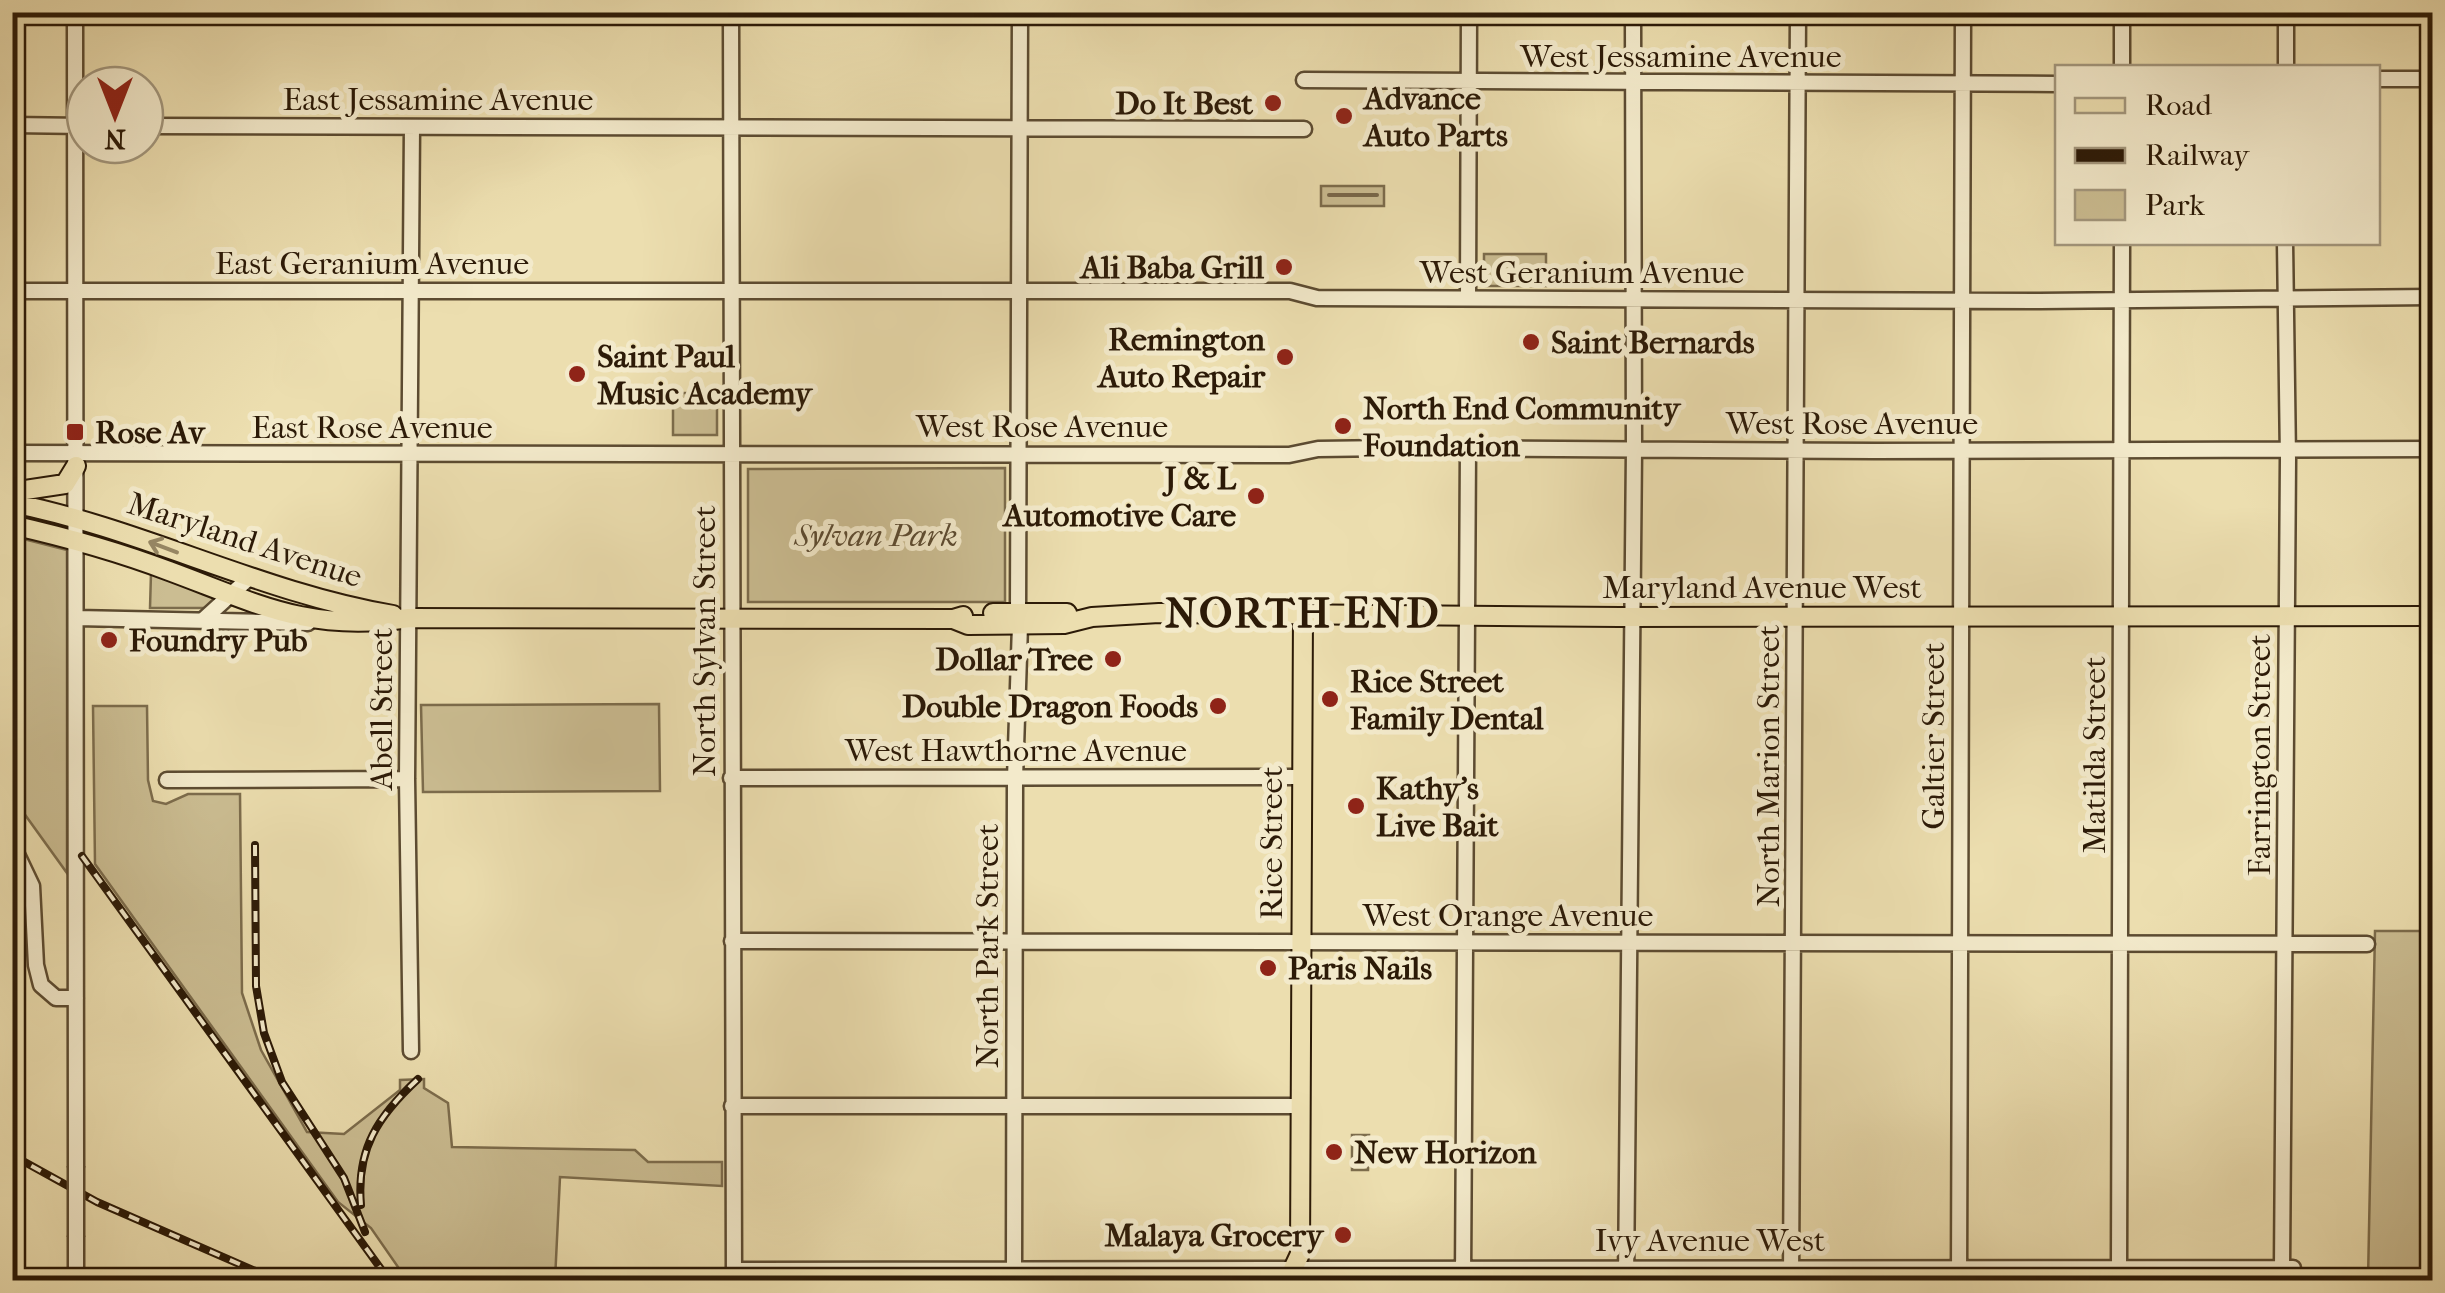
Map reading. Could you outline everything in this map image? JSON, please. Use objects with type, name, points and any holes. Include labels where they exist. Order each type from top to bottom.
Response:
[{"type":"main road","points":[[12,492],[64,484],[76,460]]},
{"type":"main road","name":"Maryland Avenue","points":[[12,503],[77,518],[326,602],[409,618]]},
{"type":"main road","name":"Maryland Avenue","points":[[12,525],[160,568],[296,616],[366,624],[409,618]]},
{"type":"main road","name":"Maryland Avenue West","points":[[409,618],[953,618],[968,625],[1019,618],[1303,613],[1632,618],[2432,616]]},
{"type":"main road","name":"Rice Street","points":[[1300,1270],[1303,613]]},
{"type":"street","points":[[75,12],[77,65]]},
{"type":"street","name":"North Sylvan Street","points":[[731,12],[734,1275]]},
{"type":"street","name":"North Park Street","points":[[1014,1268],[1020,12]]},
{"type":"street","points":[[1468,298],[1469,12]]},
{"type":"street","points":[[1626,1274],[1634,450],[1633,12]]},
{"type":"street","name":"North Marion Street","points":[[1791,1274],[1798,12]]},
{"type":"street","name":"Galtier Street","points":[[1959,1274],[1964,12]]},
{"type":"street","points":[[2122,12],[2122,65]]},
{"type":"street","points":[[2286,12],[2286,65]]},
{"type":"street","points":[[2380,79],[2432,79]]},
{"type":"street","name":"West Jessamine Avenue","points":[[1304,80],[2055,84]]},
{"type":"street","points":[[12,125],[65,126]]},
{"type":"street","name":"East Jessamine Avenue","points":[[165,126],[731,128]]},
{"type":"street","name":"Abell Street","points":[[411,1051],[407,779],[412,127]]},
{"type":"street","points":[[731,128],[1304,129]]},
{"type":"street","points":[[76,1280],[79,165]]},
{"type":"street","name":"Matilda Street","points":[[2118,1268],[2122,245]]},
{"type":"street","name":"Farrington Street","points":[[2285,245],[2288,1268]]},
{"type":"street","name":"West Geranium Avenue","points":[[731,290],[1290,291],[1316,298],[1797,301],[2432,297]]},
{"type":"street","name":"East Geranium Avenue","points":[[12,291],[731,290]]},
{"type":"street","name":"West Rose Avenue","points":[[731,454],[1289,454],[1318,448],[2432,449]]},
{"type":"street","points":[[1463,1274],[1468,448]]},
{"type":"street","name":"East Rose Avenue","points":[[12,452],[76,460],[731,454]]},
{"type":"street","points":[[204,619],[249,578]]},
{"type":"street","points":[[77,618],[334,623]]},
{"type":"street","name":"West Hawthorne Avenue","points":[[732,778],[1301,777]]},
{"type":"street","points":[[167,780],[407,779]]},
{"type":"street","points":[[12,844],[32,886],[36,966],[41,985],[56,998],[76,998]]},
{"type":"street","name":"West Orange Avenue","points":[[732,941],[2367,944]]},
{"type":"street","points":[[732,1106],[1299,1106]]},
{"type":"street","name":"Ivy Avenue West","points":[[734,1275],[1014,1268],[1463,1274],[1959,1274],[2118,1268],[2288,1268]]},
{"type":"green space","points":[[1321,186],[1384,186],[1384,206],[1321,206]]},
{"type":"green space","points":[[1484,254],[1546,254],[1546,286],[1484,286]]},
{"type":"green space","points":[[673,393],[717,393],[717,435],[673,435]]},
{"type":"green space","name":"Sylvan Park","points":[[1005,468],[1005,602],[748,602],[748,469]]},
{"type":"green space","points":[[12,536],[67,550],[67,873],[13,798]]},
{"type":"green space","points":[[151,573],[216,600],[206,608],[150,608]]},
{"type":"green space","points":[[659,704],[660,791],[423,792],[421,705]]},
{"type":"green space","points":[[93,706],[147,706],[148,780],[153,801],[166,804],[188,794],[240,794],[242,993],[261,1050],[307,1132],[344,1134],[400,1090],[400,1080],[424,1079],[424,1088],[448,1103],[452,1147],[635,1150],[648,1162],[722,1162],[722,1186],[560,1177],[555,1280],[407,1280],[371,1228],[338,1202],[95,864]]},
{"type":"green space","points":[[2375,931],[2432,931],[2432,1279],[2368,1280]]},
{"type":"green space","points":[[1352,1135],[1369,1135],[1368,1170],[1352,1170]]},
{"type":"waterway","points":[[1329,195],[1377,195]]},
{"type":"railway","points":[[255,845],[256,986],[264,1033],[282,1082],[344,1178],[365,1232]]},
{"type":"railway","points":[[82,856],[389,1280]]},
{"type":"railway","points":[[361,1205],[366,1150],[381,1120],[418,1079]]},
{"type":"railway","points":[[12,1155],[97,1202],[276,1280]]},
{"type":"place","name":"Do It Best","points":[[1273,103]]},
{"type":"place","name":"Advance Auto Parts","points":[[1344,116]]},
{"type":"place","name":"Ali Baba Grill","points":[[1284,267]]},
{"type":"place","name":"Saint Bernards","points":[[1531,342]]},
{"type":"place","name":"Remington Auto Repair","points":[[1285,357]]},
{"type":"place","name":"Saint Paul Music Academy","points":[[577,374]]},
{"type":"place","name":"North End Community Foundation","points":[[1343,426]]},
{"type":"place","name":"Rose Av","points":[[75,432]]},
{"type":"place","name":"J & L Automotive Care","points":[[1256,496]]},
{"type":"place","name":"Foundry Pub","points":[[109,640]]},
{"type":"place","name":"Dollar Tree","points":[[1113,659]]},
{"type":"place","name":"Rice Street Family Dental","points":[[1330,699]]},
{"type":"place","name":"Double Dragon Foods","points":[[1218,706]]},
{"type":"place","name":"Kathy's Live Bait","points":[[1356,806]]},
{"type":"place","name":"Paris Nails","points":[[1268,968]]},
{"type":"place","name":"New Horizon","points":[[1334,1152]]},
{"type":"place","name":"Malaya Grocery","points":[[1343,1235]]},
{"type":"district","name":"NORTH END","points":[[1303,613]]}]
